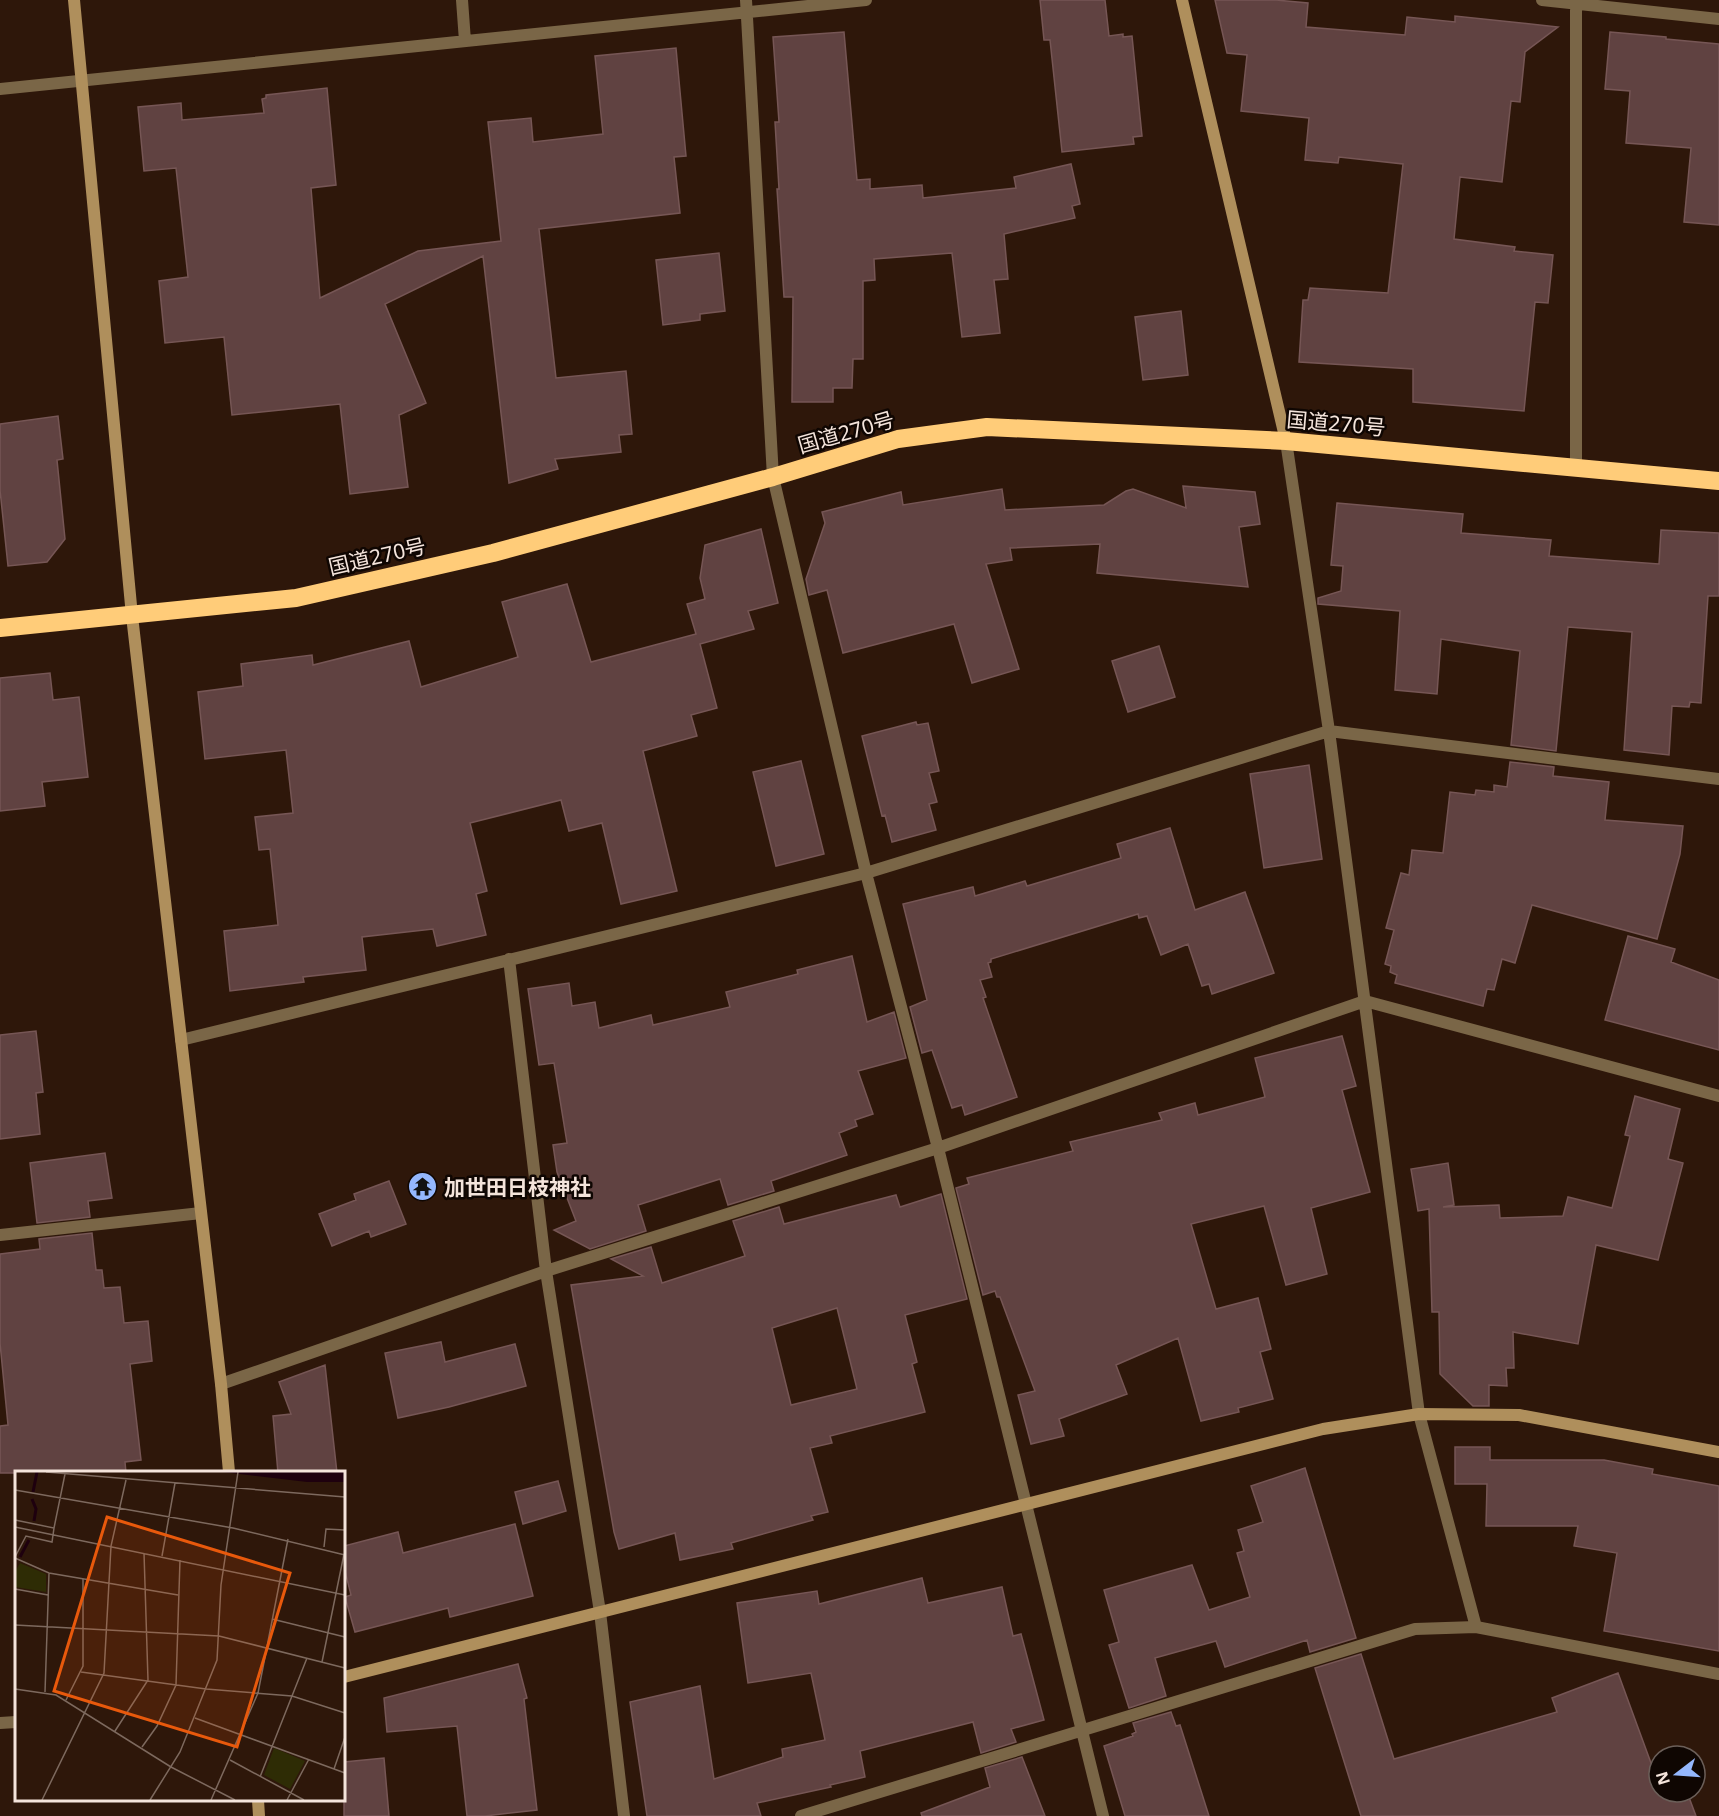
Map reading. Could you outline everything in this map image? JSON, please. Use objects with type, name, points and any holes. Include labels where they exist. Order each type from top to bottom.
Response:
[{"type":"highway","name":"国道270号","points":[[0,628],[296,598],[493,553],[773,477],[898,439],[987,427],[1286,441],[1719,481]]},
{"type":"street","points":[[74,0],[132,616],[221,1384],[229,1471]]},
{"type":"street","points":[[462,0],[465,41]]},
{"type":"street","points":[[746,0],[773,477],[866,873],[938,1148],[1103,1816]]},
{"type":"street","points":[[0,89],[866,0]]},
{"type":"street","points":[[1182,0],[1286,441],[1329,731],[1419,1414],[1476,1627]]},
{"type":"street","points":[[1542,0],[1719,19]]},
{"type":"street","points":[[1576,2],[1576,467]]},
{"type":"street","points":[[182,1040],[866,873],[1329,731],[1719,779]]},
{"type":"street","points":[[509,959],[546,1271],[600,1612],[624,1816]]},
{"type":"street","points":[[221,1384],[546,1271],[938,1148],[1365,1000],[1719,1096]]},
{"type":"street","points":[[0,1234],[201,1213]]},
{"type":"street","points":[[345,1677],[1323,1429],[1419,1414],[1519,1415],[1719,1452]]},
{"type":"street","points":[[801,1816],[1415,1629],[1476,1627],[1719,1674]]},
{"type":"street","points":[[0,1723],[15,1722]]},
{"type":"street","points":[[258,1801],[259,1816]]},
{"type":"building","points":[[1040,0],[1105,0],[1109,36],[1123,34],[1123,37],[1132,36],[1142,136],[1133,137],[1134,144],[1062,152],[1050,40],[1044,40]]},
{"type":"building","points":[[1215,0],[1276,0],[1308,3],[1306,27],[1405,35],[1407,17],[1455,22],[1455,16],[1558,27],[1525,52],[1520,102],[1511,101],[1502,182],[1460,177],[1454,239],[1515,247],[1514,251],[1553,255],[1548,303],[1535,302],[1524,411],[1413,402],[1413,369],[1299,362],[1303,300],[1308,300],[1310,288],[1388,293],[1403,164],[1339,157],[1338,163],[1305,160],[1309,118],[1241,111],[1247,55],[1227,53]]},
{"type":"building","points":[[844,32],[857,180],[870,179],[870,189],[922,185],[923,198],[1016,188],[1014,177],[1071,164],[1080,204],[1072,206],[1075,218],[1004,234],[1008,279],[994,280],[1000,333],[962,337],[952,253],[874,259],[875,280],[863,281],[863,359],[853,359],[852,388],[833,388],[833,402],[792,402],[793,297],[784,297],[777,189],[779,189],[775,122],[779,122],[773,37]]},
{"type":"building","points":[[1610,32],[1719,44],[1719,225],[1684,222],[1691,148],[1626,143],[1630,91],[1605,89]]},
{"type":"building","points":[[676,48],[686,156],[674,157],[680,213],[539,229],[556,378],[626,371],[632,434],[619,435],[621,452],[555,459],[558,469],[509,483],[483,256],[385,304],[426,403],[399,415],[408,487],[350,494],[340,404],[232,415],[224,337],[165,343],[159,281],[188,277],[176,168],[144,171],[138,107],[181,103],[182,120],[264,113],[262,99],[266,98],[266,95],[327,88],[336,185],[311,188],[320,298],[418,251],[501,241],[488,122],[531,118],[533,142],[603,134],[595,56]]},
{"type":"building","points":[[719,253],[725,311],[700,314],[700,320],[663,325],[656,260]]},
{"type":"building","points":[[1181,311],[1188,375],[1143,380],[1135,317]]},
{"type":"building","points":[[58,416],[63,459],[57,460],[65,539],[47,562],[8,566],[0,490],[0,424]]},
{"type":"building","points":[[1183,486],[1255,492],[1260,524],[1239,527],[1248,587],[1097,573],[1100,544],[1010,548],[1012,560],[986,564],[1019,669],[972,683],[954,624],[843,653],[827,590],[809,595],[806,579],[825,523],[822,512],[901,492],[903,505],[1002,489],[1005,510],[1104,505],[1133,489],[1186,508]]},
{"type":"building","points":[[1337,503],[1463,514],[1461,533],[1551,540],[1549,556],[1659,564],[1661,530],[1719,533],[1719,596],[1708,596],[1701,703],[1690,702],[1689,707],[1672,706],[1669,755],[1624,750],[1632,632],[1568,627],[1556,751],[1511,745],[1520,651],[1441,639],[1437,694],[1395,690],[1400,611],[1318,604],[1318,598],[1341,591],[1343,566],[1331,565]]},
{"type":"building","points":[[761,529],[778,603],[748,611],[754,629],[700,644],[717,708],[691,715],[697,736],[643,751],[677,891],[621,904],[602,823],[569,831],[561,800],[470,823],[487,891],[476,894],[486,935],[437,946],[433,929],[362,937],[366,970],[303,977],[304,982],[230,991],[224,931],[278,925],[270,849],[259,850],[255,817],[293,813],[286,750],[205,759],[198,692],[243,686],[241,664],[312,655],[313,665],[409,641],[421,687],[518,657],[502,602],[567,584],[591,662],[696,634],[687,604],[705,599],[700,578],[705,545]]},
{"type":"building","points":[[1159,646],[1175,697],[1128,712],[1112,661]]},
{"type":"building","points":[[50,673],[53,700],[79,697],[88,777],[42,782],[45,806],[0,811],[0,678]]},
{"type":"building","points":[[916,722],[917,725],[928,723],[939,771],[929,773],[937,802],[929,804],[936,830],[892,842],[885,815],[882,816],[862,736]]},
{"type":"building","points":[[801,761],[824,854],[776,866],[753,772]]},
{"type":"building","points":[[1510,762],[1554,767],[1553,776],[1609,782],[1605,820],[1683,826],[1680,854],[1657,939],[1532,905],[1515,963],[1502,959],[1494,990],[1487,989],[1483,1006],[1395,983],[1397,975],[1390,972],[1391,966],[1385,964],[1394,930],[1386,928],[1401,873],[1409,875],[1412,850],[1443,853],[1450,792],[1475,795],[1476,790],[1494,792],[1494,785],[1507,787]]},
{"type":"building","points":[[1309,765],[1322,859],[1264,868],[1250,774]]},
{"type":"building","points":[[1170,828],[1195,910],[1245,892],[1274,973],[1212,994],[1209,984],[1202,986],[1188,944],[1161,955],[1147,916],[1139,918],[1138,914],[991,959],[988,963],[992,977],[980,980],[986,997],[983,998],[1017,1097],[965,1115],[962,1105],[952,1108],[932,1050],[922,1053],[910,1007],[927,1000],[903,904],[973,887],[975,896],[1025,881],[1027,886],[1121,858],[1117,844]]},
{"type":"building","points":[[1628,936],[1675,949],[1671,962],[1719,980],[1719,1050],[1605,1020]]},
{"type":"building","points":[[852,956],[867,1022],[894,1012],[906,1058],[858,1071],[873,1114],[855,1120],[857,1126],[839,1133],[847,1155],[771,1181],[774,1191],[728,1205],[720,1179],[638,1205],[646,1231],[590,1249],[554,1230],[576,1221],[557,1172],[553,1145],[567,1143],[554,1063],[539,1065],[528,989],[569,983],[572,1006],[595,1002],[599,1028],[651,1015],[653,1025],[730,1007],[726,992],[798,974],[797,970]]},
{"type":"building","points":[[36,1031],[43,1092],[36,1093],[40,1134],[0,1139],[0,1035]]},
{"type":"building","points":[[1342,1036],[1356,1086],[1342,1090],[1370,1192],[1311,1208],[1327,1274],[1286,1285],[1264,1206],[1191,1224],[1216,1309],[1258,1298],[1271,1349],[1260,1352],[1273,1399],[1238,1408],[1239,1412],[1201,1421],[1178,1338],[1116,1365],[1127,1394],[1059,1419],[1064,1436],[1031,1444],[1018,1395],[1035,1391],[1000,1297],[997,1297],[995,1291],[983,1295],[956,1188],[969,1184],[967,1178],[1073,1151],[1070,1142],[1162,1120],[1159,1113],[1195,1103],[1198,1115],[1265,1097],[1255,1058]]},
{"type":"building","points":[[1635,1096],[1680,1109],[1668,1159],[1683,1163],[1658,1260],[1596,1245],[1578,1344],[1513,1332],[1514,1368],[1506,1368],[1507,1386],[1489,1385],[1489,1406],[1473,1406],[1440,1374],[1439,1312],[1432,1312],[1429,1209],[1418,1211],[1411,1169],[1448,1163],[1454,1205],[1443,1207],[1499,1205],[1500,1218],[1563,1216],[1568,1197],[1612,1208],[1630,1136],[1625,1135]]},
{"type":"building","points":[[105,1153],[112,1198],[88,1201],[90,1217],[37,1223],[30,1163]]},
{"type":"building","points":[[389,1181],[406,1224],[371,1237],[369,1231],[332,1246],[319,1214],[356,1200],[354,1194]]},
{"type":"building","points":[[941,1194],[967,1299],[905,1315],[917,1362],[912,1364],[925,1412],[830,1436],[832,1443],[810,1448],[828,1512],[811,1516],[813,1520],[731,1543],[733,1549],[680,1560],[675,1533],[619,1549],[614,1532],[571,1285],[643,1276],[611,1259],[651,1247],[662,1283],[745,1256],[733,1221],[779,1207],[784,1224],[896,1195],[900,1207]],"holes":[[[837,1308],[857,1389],[791,1405],[772,1328]]]},
{"type":"building","points":[[92,1233],[96,1270],[102,1270],[104,1288],[120,1287],[124,1323],[148,1321],[152,1361],[130,1364],[141,1460],[125,1462],[126,1471],[0,1473],[0,1426],[8,1425],[0,1343],[0,1254],[40,1249],[39,1239]]},
{"type":"building","points":[[441,1342],[445,1362],[515,1344],[526,1386],[398,1418],[385,1353]]},
{"type":"building","points":[[325,1365],[337,1471],[278,1471],[273,1416],[291,1414],[279,1382]]},
{"type":"building","points":[[1455,1447],[1490,1447],[1490,1460],[1604,1460],[1653,1469],[1652,1474],[1719,1486],[1719,1651],[1604,1631],[1617,1553],[1574,1546],[1578,1526],[1486,1526],[1487,1484],[1455,1484]]},
{"type":"building","points":[[1305,1468],[1356,1638],[1310,1652],[1307,1640],[1225,1667],[1216,1641],[1155,1658],[1166,1696],[1129,1708],[1109,1645],[1119,1642],[1104,1590],[1192,1565],[1209,1610],[1250,1597],[1237,1553],[1244,1551],[1238,1530],[1263,1522],[1251,1486]]},
{"type":"building","points":[[558,1481],[566,1511],[523,1524],[515,1492]]},
{"type":"building","points":[[515,1524],[533,1596],[450,1617],[448,1608],[355,1632],[345,1597],[351,1595],[345,1571],[345,1546],[398,1532],[403,1553]]},
{"type":"building","points":[[922,1578],[928,1603],[1002,1587],[1013,1636],[1021,1634],[1044,1720],[1011,1729],[1016,1742],[981,1753],[973,1722],[860,1751],[865,1777],[757,1803],[761,1816],[647,1816],[630,1702],[700,1686],[714,1779],[783,1757],[782,1749],[825,1740],[811,1673],[748,1683],[737,1603],[817,1591],[819,1604]]},
{"type":"building","points":[[1361,1654],[1394,1759],[1557,1712],[1552,1698],[1618,1673],[1647,1752],[1647,1804],[1692,1804],[1696,1816],[1361,1816],[1315,1668]]},
{"type":"building","points":[[518,1664],[527,1698],[524,1699],[537,1810],[467,1816],[457,1726],[387,1732],[384,1698]]},
{"type":"building","points":[[1171,1712],[1176,1726],[1180,1725],[1209,1816],[1125,1816],[1104,1746],[1133,1736],[1132,1734],[1136,1732],[1133,1723]]},
{"type":"building","points":[[1022,1757],[1045,1816],[922,1816],[921,1813],[990,1787],[985,1768]]},
{"type":"building","points":[[384,1758],[389,1816],[344,1816],[345,1762]]},
{"type":"place","name":"加世田日枝神社","points":[[423,1187]]}]
